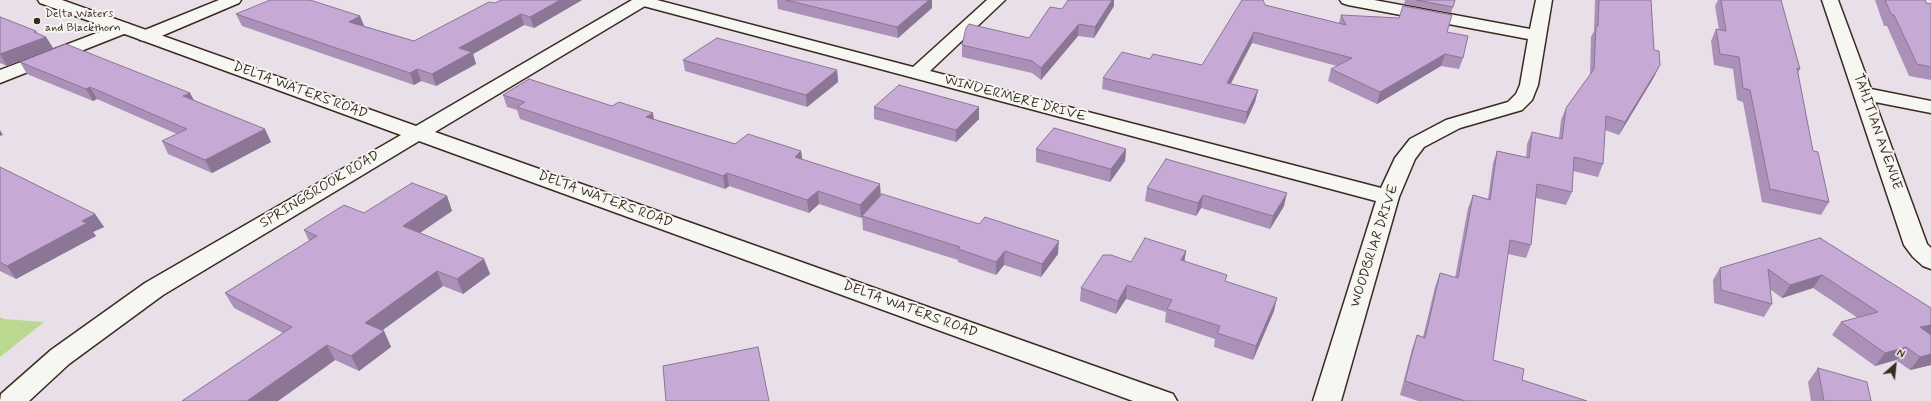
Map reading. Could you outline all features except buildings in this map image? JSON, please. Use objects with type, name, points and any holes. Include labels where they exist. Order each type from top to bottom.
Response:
[{"type":"street","name":"DELTA WATERS ROAD","points":[[46,0],[1163,401]]},
{"type":"street","points":[[146,36],[233,0]]},
{"type":"street","name":"WINDERMERE DRIVE","points":[[643,0],[1388,197]]},
{"type":"street","name":"SPRINGBROOK ROAD","points":[[11,401],[60,357],[154,289],[643,0]]},
{"type":"street","points":[[917,73],[997,0]]},
{"type":"street","points":[[1348,0],[1538,36]]},
{"type":"street","name":"WOODBRIAR DRIVE","points":[[1327,401],[1388,197],[1406,158],[1417,143],[1453,124],[1515,106],[1525,96],[1529,85],[1544,0]]},
{"type":"street","name":"TAHITIAN AVENUE","points":[[1830,0],[1916,245],[1921,252],[1931,260]]},
{"type":"street","points":[[0,77],[123,28]]},
{"type":"street","points":[[1864,94],[1931,107]]},
{"type":"green space","points":[[0,317],[4,319],[44,322],[0,357]]},
{"type":"place","name":"Delta Waters and Blackthorn","points":[[37,21]]}]
